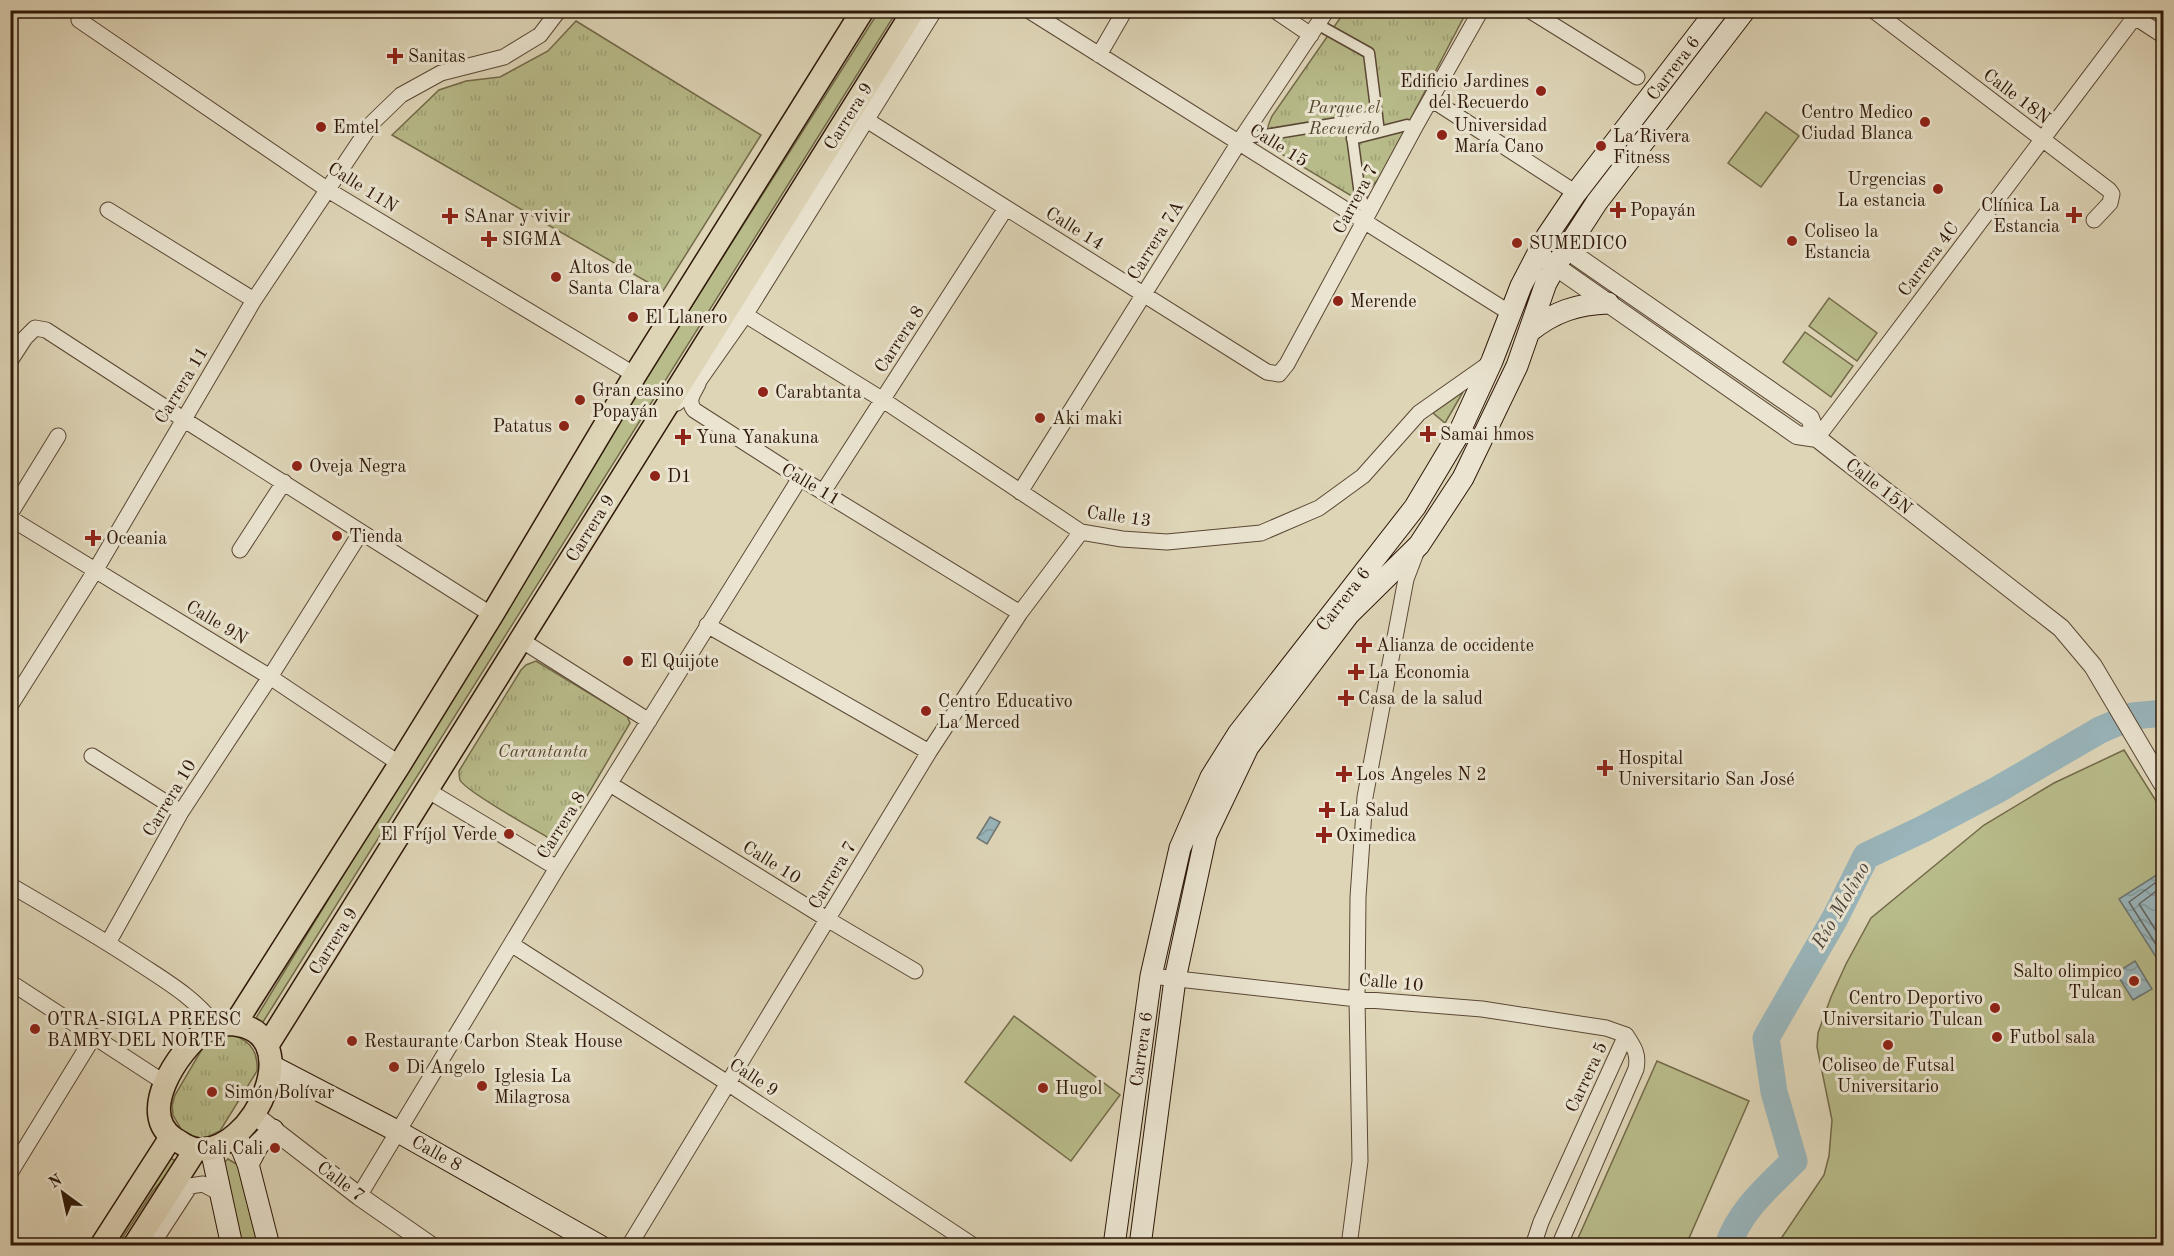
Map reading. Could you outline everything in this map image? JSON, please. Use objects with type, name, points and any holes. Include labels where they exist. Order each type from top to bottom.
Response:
[{"type":"main road","points":[[225,1025],[400,764],[635,375],[863,10]]},
{"type":"main road","name":"Carrera 9","points":[[270,1056],[428,790],[660,415],[859,115],[897,38],[914,10]]},
{"type":"main road","name":"Carrera 6","points":[[1114,1245],[1151,976],[1180,848],[1211,777],[1238,734],[1415,507],[1458,435],[1542,245],[1576,193],[1717,10]]},
{"type":"main road","name":"Carrera 6","points":[[1140,1245],[1175,979],[1206,835],[1248,747],[1349,614],[1419,545],[1463,478],[1517,366],[1546,283],[1561,258],[1597,202],[1745,10]]},
{"type":"main road","points":[[892,76],[897,38]]},
{"type":"main road","points":[[1530,331],[1545,319],[1562,310],[1608,303]]},
{"type":"main road","points":[[225,1025],[255,1032],[270,1056],[269,1081],[253,1114],[236,1134],[223,1144],[203,1149],[188,1147],[171,1137],[164,1128],[159,1100],[165,1083],[189,1047],[205,1031],[225,1025]]},
{"type":"main road","name":"Calle 8","points":[[270,1056],[397,1131],[600,1245]]},
{"type":"main road","points":[[248,1164],[258,1145],[273,1130]]},
{"type":"main road","points":[[236,1134],[248,1164],[269,1245]]},
{"type":"main road","points":[[100,1245],[171,1137]]},
{"type":"main road","points":[[203,1149],[220,1193],[232,1245]]},
{"type":"main road","points":[[134,1245],[203,1149]]},
{"type":"street","name":"Carrera 11","points":[[10,706],[95,571],[254,300],[372,123],[401,95],[441,73],[504,57],[540,35],[559,10]]},
{"type":"street","points":[[660,415],[681,398],[699,378],[744,314],[859,115],[892,76],[933,10]]},
{"type":"street","name":"Calle 15","points":[[1028,10],[1367,218],[1510,313]]},
{"type":"street","points":[[1099,55],[1125,10]]},
{"type":"street","points":[[1274,10],[1369,53],[1379,132]]},
{"type":"street","name":"Carrera 7A","points":[[1020,492],[1240,141],[1327,10]]},
{"type":"street","name":"Carrera 7","points":[[1279,374],[1287,364],[1481,10]]},
{"type":"street","points":[[1529,10],[1637,77]]},
{"type":"street","name":"Calle 18N","points":[[1873,10],[2112,194],[2110,202],[2094,220]]},
{"type":"street","points":[[2129,14],[2163,36]]},
{"type":"street","name":"Carrera 4C","points":[[1817,438],[2044,140],[2129,14]]},
{"type":"street","name":"Calle 11N","points":[[80,20],[328,190],[635,375]]},
{"type":"street","points":[[1431,99],[1576,193]]},
{"type":"street","name":"Calle 14","points":[[859,115],[1267,372],[1279,374]]},
{"type":"street","points":[[1240,141],[1377,115]]},
{"type":"street","points":[[1350,121],[1360,195],[1367,218]]},
{"type":"street","points":[[1352,139],[1407,124],[1415,127]]},
{"type":"street","name":"Carrera 8","points":[[823,492],[1006,208]]},
{"type":"street","points":[[108,210],[254,300]]},
{"type":"street","points":[[1542,245],[1561,258],[1608,303],[1797,435],[1817,438]]},
{"type":"street","name":"Calle 15N","points":[[1561,258],[1810,418],[1817,438],[2061,628],[2093,666],[2163,786]]},
{"type":"street","name":"Calle 13","points":[[744,314],[883,399],[1081,532],[1122,539],[1167,542],[1261,533],[1319,508],[1363,476],[1419,413],[1492,361]]},
{"type":"street","points":[[10,361],[25,338],[36,328],[46,330],[492,615]]},
{"type":"street","name":"Calle 11","points":[[715,356],[690,399],[690,404],[707,418],[800,478],[1020,613]]},
{"type":"street","points":[[10,516],[58,436]]},
{"type":"street","name":"Carrera 8","points":[[360,1196],[557,868],[800,478]]},
{"type":"street","points":[[240,550],[284,482]]},
{"type":"street","name":"Calle 9N","points":[[10,516],[95,571],[270,677],[400,764]]},
{"type":"street","name":"Carrera 10","points":[[108,943],[181,812],[270,677],[361,532]]},
{"type":"street","name":"Carrera 7","points":[[629,1245],[929,752],[1020,613],[1081,532]]},
{"type":"street","name":"Carrera 6","points":[[1349,1245],[1360,1161],[1358,897],[1365,797],[1406,579],[1419,545]]},
{"type":"street","points":[[707,625],[929,752]]},
{"type":"street","points":[[521,640],[649,721]]},
{"type":"street","points":[[92,756],[181,812]]},
{"type":"street","name":"Calle 10","points":[[610,784],[915,971]]},
{"type":"street","points":[[428,790],[557,868]]},
{"type":"street","points":[[10,885],[108,943],[185,994],[225,1025]]},
{"type":"street","name":"Calle 9","points":[[511,945],[729,1084],[974,1245]]},
{"type":"street","name":"Calle 10","points":[[1151,976],[1357,999],[1482,1009],[1606,1028],[1626,1035]]},
{"type":"street","points":[[10,982],[165,1083]]},
{"type":"street","name":"Carrera 5","points":[[1533,1245],[1541,1222],[1626,1035]]},
{"type":"street","name":"Carrera 5","points":[[1559,1245],[1636,1069],[1638,1060],[1636,1050],[1626,1035]]},
{"type":"street","points":[[10,1173],[94,1036]]},
{"type":"street","name":"Calle 7","points":[[253,1114],[360,1196],[431,1245]]},
{"type":"street","points":[[151,1245],[190,1186],[203,1184],[220,1193]]},
{"type":"green space","points":[[879,11],[897,11],[263,1022],[256,1018],[658,359]]},
{"type":"green space","name":"Parque el Recuerdo","points":[[1345,11],[1467,11],[1380,177],[1367,190],[1350,195],[1278,152],[1267,136],[1272,116]]},
{"type":"green space","points":[[576,21],[761,135],[663,291],[392,135],[439,90],[466,81],[500,77],[548,51]]},
{"type":"green space","points":[[1708,38],[1587,198],[1566,232],[1562,230],[1570,217]]},
{"type":"green space","points":[[1766,112],[1799,136],[1761,187],[1728,163]]},
{"type":"green space","points":[[1829,298],[1877,333],[1857,361],[1809,326]]},
{"type":"green space","points":[[1805,332],[1853,366],[1831,397],[1783,362]]},
{"type":"green space","points":[[1463,392],[1445,423],[1433,413]]},
{"type":"green space","name":"Carantanta","points":[[536,661],[627,716],[630,723],[564,835],[553,838],[547,837],[486,800],[465,785],[459,776],[459,771],[521,670]]},
{"type":"green space","name":"Centro Deportivo Universitario Tulcan","points":[[2124,750],[2163,812],[2163,1245],[1776,1246],[1824,1175],[1829,1156],[1832,1120],[1817,1047],[1818,1033],[1846,964],[1871,918],[1984,825],[2054,783]]},
{"type":"green space","name":"Hugol","points":[[1014,1016],[1120,1095],[1071,1161],[965,1082]]},
{"type":"green space","points":[[225,1034],[239,1038],[250,1045],[256,1056],[257,1071],[220,1131],[200,1138],[181,1129],[173,1115],[172,1105],[175,1095],[205,1044],[216,1036]]},
{"type":"green space","points":[[1657,1061],[1749,1101],[1686,1245],[1575,1245]]},
{"type":"green space","points":[[164,1155],[178,1162],[153,1191],[118,1245],[107,1246]]},
{"type":"green space","points":[[228,1159],[238,1165],[264,1245],[241,1245],[219,1167]]},
{"type":"water","points":[[990,817],[1000,822],[987,844],[977,838]]},
{"type":"water","points":[[2158,874],[2163,882],[2163,968],[2119,899]]},
{"type":"water","name":"Salto olimpico Tulcan","points":[[2135,961],[2152,989],[2133,1000],[2116,973]]},
{"type":"waterway","name":"Río Molino","points":[[1728,1246],[1739,1221],[1747,1210],[1794,1161],[1774,1092],[1766,1038],[1835,918],[1866,856],[1997,790],[2100,730],[2133,716],[2164,713]]},
{"type":"place","name":"Sanitas","points":[[395,56]]},
{"type":"place","name":"Edificio Jardines del Recuerdo","points":[[1541,91]]},
{"type":"place","name":"Centro Medico Ciudad Blanca","points":[[1925,122]]},
{"type":"place","name":"Emtel","points":[[321,127]]},
{"type":"place","name":"Universidad María Cano","points":[[1442,135]]},
{"type":"place","name":"La Rivera Fitness","points":[[1601,146]]},
{"type":"place","name":"Urgencias La estancia","points":[[1938,189]]},
{"type":"place","name":"Popayán","points":[[1618,210]]},
{"type":"place","name":"Clínica La Estancia","points":[[2074,215]]},
{"type":"place","name":"SAnar y vivir","points":[[450,216]]},
{"type":"place","name":"SIGMA","points":[[489,239]]},
{"type":"place","name":"Coliseo la Estancia","points":[[1792,241]]},
{"type":"place","name":"SUMEDICO","points":[[1517,243]]},
{"type":"place","name":"Altos de Santa Clara","points":[[556,277]]},
{"type":"place","name":"Merende","points":[[1338,301]]},
{"type":"place","name":"El Llanero","points":[[633,317]]},
{"type":"place","name":"Carabtanta","points":[[763,392]]},
{"type":"place","name":"Gran casino Popayán","points":[[580,400]]},
{"type":"place","name":"Aki maki","points":[[1040,418]]},
{"type":"place","name":"Patatus","points":[[564,426]]},
{"type":"place","name":"Samai hmos","points":[[1428,434]]},
{"type":"place","name":"Yuna Yanakuna","points":[[683,437]]},
{"type":"place","name":"Oveja Negra","points":[[297,466]]},
{"type":"place","name":"D1","points":[[655,476]]},
{"type":"place","name":"Tienda","points":[[337,536]]},
{"type":"place","name":"Oceania","points":[[93,538]]},
{"type":"place","name":"Alianza de occidente","points":[[1364,645]]},
{"type":"place","name":"El Quijote","points":[[628,661]]},
{"type":"place","name":"La Economia","points":[[1356,672]]},
{"type":"place","name":"Casa de la salud","points":[[1346,698]]},
{"type":"place","name":"Centro Educativo La Merced","points":[[926,711]]},
{"type":"place","name":"Hospital Universitario San José","points":[[1605,768]]},
{"type":"place","name":"Los Angeles N 2","points":[[1344,774]]},
{"type":"place","name":"La Salud","points":[[1327,810]]},
{"type":"place","name":"El Fríjol Verde","points":[[509,834]]},
{"type":"place","name":"Oximedica","points":[[1324,835]]},
{"type":"place","name":"Salto olimpico Tulcan","points":[[2134,981]]},
{"type":"place","name":"Centro Deportivo Universitario Tulcan","points":[[1995,1008]]},
{"type":"place","name":"OTRA-SIGLA PREESC BAMBY DEL NORTE","points":[[35,1029]]},
{"type":"place","name":"Futbol sala","points":[[1997,1037]]},
{"type":"place","name":"Restaurante Carbon Steak House","points":[[352,1041]]},
{"type":"place","name":"Coliseo de Futsal Universitario","points":[[1888,1045]]},
{"type":"place","name":"Di Angelo","points":[[394,1067]]},
{"type":"place","name":"Iglesia La Milagrosa","points":[[482,1086]]},
{"type":"place","name":"Hugol","points":[[1043,1088]]},
{"type":"place","name":"Simón Bolívar","points":[[212,1092]]},
{"type":"place","name":"Cali Cali","points":[[275,1148]]}]
